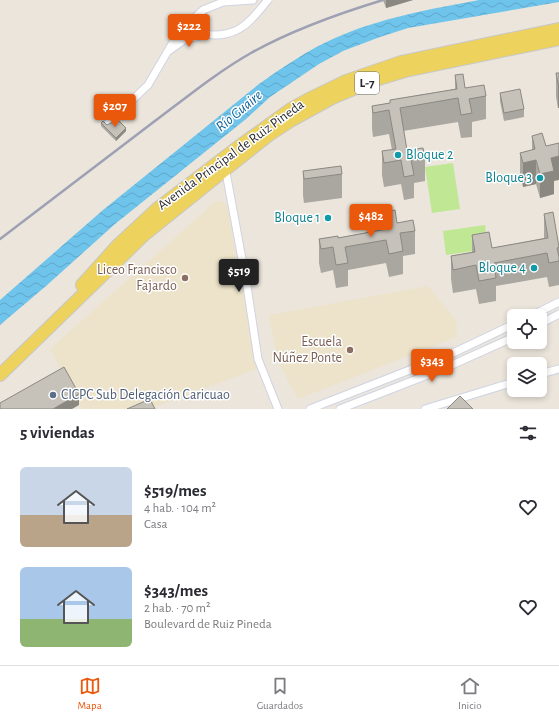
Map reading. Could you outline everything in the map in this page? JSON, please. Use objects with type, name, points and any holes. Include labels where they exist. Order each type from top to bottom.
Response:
[{"type":"main road","name":"Avenida Principal de Ruiz Pineda","points":[[0,375],[144,235],[223,164],[291,109],[358,76],[401,62],[559,29]]},
{"type":"main road","name":"Avenida Principal de Ruiz Pineda","points":[[223,164],[309,110],[332,98],[375,80],[428,66],[559,39]]},
{"type":"street","points":[[108,123],[148,85],[179,32],[203,10],[223,2],[253,0]]},
{"type":"street","points":[[166,52],[184,40],[207,34],[214,35],[228,33],[241,28],[268,0]]},
{"type":"street","points":[[203,10],[197,20],[199,27],[207,34]]},
{"type":"street","points":[[223,164],[248,286],[258,359],[278,409]]},
{"type":"street","points":[[545,309],[559,302]]},
{"type":"street","points":[[547,320],[559,314]]},
{"type":"street","points":[[310,409],[453,353],[507,327]]},
{"type":"street","points":[[340,409],[443,369],[507,340]]},
{"type":"street","points":[[547,372],[559,369]]},
{"type":"street","points":[[425,409],[507,384]]},
{"type":"shaded area","name":"Liceo Francisco Fajardo","points":[[222,201],[227,206],[257,369],[147,409],[82,409],[50,349],[215,202]]},
{"type":"shaded area","name":"Escuela Núñez Ponte","points":[[428,286],[456,320],[457,337],[298,399],[278,362],[269,315]]},
{"type":"green space","points":[[453,163],[460,209],[432,213],[425,167]]},
{"type":"green space","points":[[485,225],[488,249],[446,255],[443,231]]},
{"type":"water","name":"Río Guaire","points":[[479,0],[559,0],[559,2],[408,28],[343,51],[319,64],[270,97],[246,119],[115,224],[0,325],[0,300],[103,210],[277,71],[315,48],[352,31],[406,15]]},
{"type":"building","points":[[556,73],[559,73],[559,84],[558,84]]},
{"type":"building","points":[[463,74],[465,88],[484,85],[486,96],[469,99],[472,113],[461,115],[458,98],[400,108],[407,150],[423,148],[425,158],[411,160],[414,175],[404,177],[401,160],[384,163],[382,151],[396,149],[389,110],[373,113],[372,106],[390,103],[390,100],[457,89],[455,75]]},
{"type":"building","points":[[520,89],[524,109],[504,113],[500,93]]},
{"type":"building","points":[[118,120],[126,128],[116,138],[101,123],[103,121],[107,125],[113,122],[115,123]]},
{"type":"building","points":[[542,133],[546,146],[559,143],[559,156],[551,158],[554,171],[540,174],[536,160],[523,163],[520,153],[535,149],[532,136]]},
{"type":"building","points":[[341,166],[342,174],[304,179],[303,171]]},
{"type":"building","points":[[395,210],[397,223],[413,220],[415,231],[400,233],[403,251],[389,254],[386,240],[345,247],[348,263],[336,265],[333,247],[321,249],[319,239],[338,236],[338,238],[387,229],[384,212]]},
{"type":"building","points":[[553,212],[559,247],[557,248],[559,261],[549,263],[547,253],[494,263],[496,278],[479,281],[476,265],[453,270],[451,256],[475,252],[472,235],[489,232],[492,248],[548,238],[544,214]]},
{"type":"building","points":[[64,367],[79,394],[53,409],[0,409],[0,403]]},
{"type":"building","points":[[460,396],[473,409],[447,409]]},
{"type":"building","points":[[150,399],[155,409],[127,409]]},
{"type":"railway","points":[[0,239],[198,88],[237,61],[282,37],[332,17],[383,0]]},
{"type":"place","name":"Bloque 2","points":[[398,155]]},
{"type":"place","name":"Bloque 3","points":[[540,178]]},
{"type":"place","name":"Bloque 1","points":[[328,218]]},
{"type":"place","name":"Bloque 4","points":[[534,268]]},
{"type":"place","name":"Liceo Francisco Fajardo","points":[[185,278]]},
{"type":"place","name":"Escuela Núñez Ponte","points":[[350,350]]},
{"type":"place","name":"CICPC Sub Delegación Caricuao","points":[[53,395]]}]
